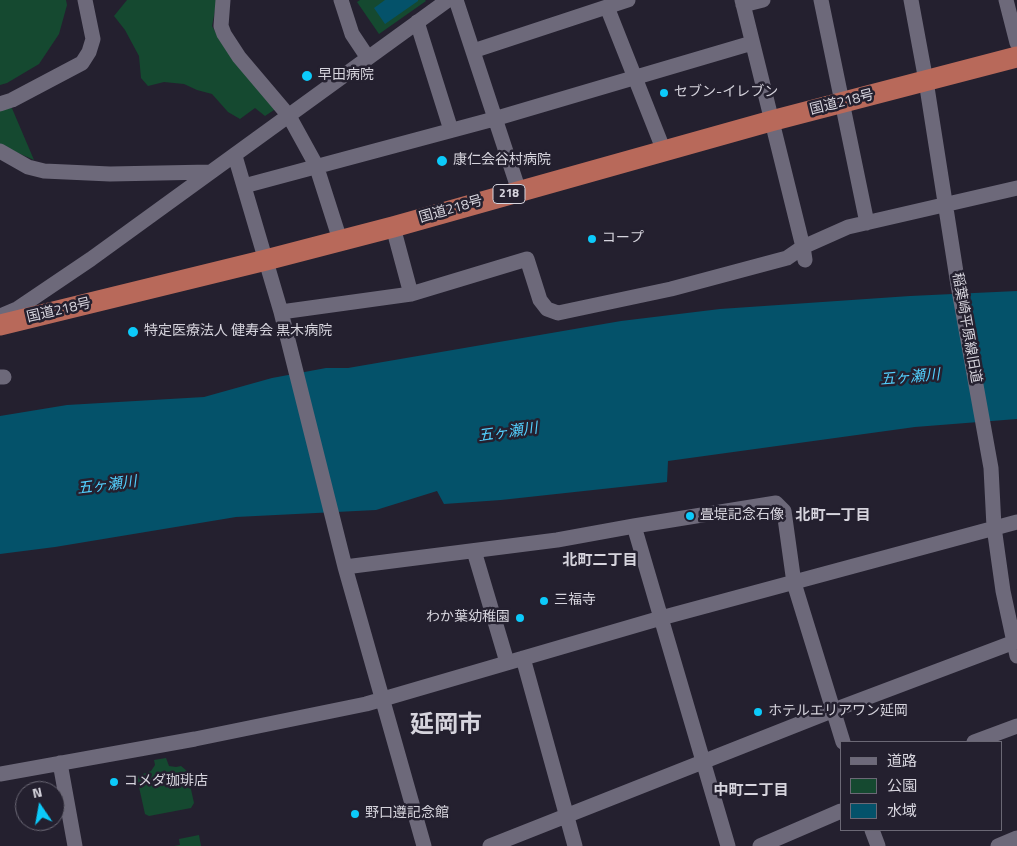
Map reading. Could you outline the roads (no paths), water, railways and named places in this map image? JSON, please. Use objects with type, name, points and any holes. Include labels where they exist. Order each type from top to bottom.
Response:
[{"type":"highway","name":"国道218号","points":[[0,324],[266,260],[771,121],[1017,58]]},
{"type":"street","points":[[0,104],[12,100],[82,63],[89,52],[93,39],[85,0]]},
{"type":"street","points":[[223,0],[221,26],[224,34],[239,57],[289,116],[316,165],[340,240]]},
{"type":"street","points":[[340,0],[352,34],[368,58]]},
{"type":"street","points":[[0,316],[17,309],[130,232],[448,0]]},
{"type":"street","points":[[456,0],[519,191]]},
{"type":"street","points":[[472,51],[628,0]]},
{"type":"street","points":[[763,0],[742,2],[804,254]]},
{"type":"street","points":[[821,0],[867,223]]},
{"type":"street","name":"稲葉崎平原線旧道","points":[[911,0],[926,81],[958,285],[991,468],[994,527],[1003,591],[1017,656]]},
{"type":"street","points":[[1006,0],[1017,44]]},
{"type":"street","points":[[607,7],[664,151]]},
{"type":"street","points":[[417,22],[450,130]]},
{"type":"street","points":[[244,186],[316,165],[494,119],[752,43]]},
{"type":"street","points":[[0,151],[28,167],[44,171],[110,174],[210,172]]},
{"type":"street","points":[[234,156],[281,312],[346,567],[424,846]]},
{"type":"street","points":[[281,312],[410,294],[527,259],[540,300],[547,309],[558,312],[680,287],[804,254],[848,227],[1017,188]]},
{"type":"street","points":[[393,226],[410,294]]},
{"type":"street","points":[[46,314],[51,286]]},
{"type":"street","points":[[346,567],[557,540],[776,503],[784,511],[794,583],[844,741]]},
{"type":"street","points":[[0,774],[340,710],[661,618],[1017,522]]},
{"type":"street","points":[[634,526],[728,846]]},
{"type":"street","points":[[474,551],[507,662]]},
{"type":"street","points":[[490,846],[834,710],[1015,641]]},
{"type":"street","points":[[523,658],[575,846]]},
{"type":"street","points":[[977,741],[1017,726]]},
{"type":"street","points":[[60,763],[75,846]]},
{"type":"street","points":[[760,846],[840,811]]},
{"type":"street","points":[[872,831],[878,846]]},
{"type":"street","points":[[998,846],[1017,838]]},
{"type":"water","points":[[385,0],[418,1],[385,24],[374,8]]},
{"type":"water","name":"五ヶ瀬川","points":[[1017,291],[1017,419],[915,427],[668,461],[667,482],[501,500],[444,504],[437,491],[376,510],[236,517],[55,547],[0,554],[0,416],[67,405],[204,397],[272,378],[326,368],[348,368],[621,321],[720,309]]},
{"type":"place","name":"早田病院","points":[[307,76]]},
{"type":"place","name":"セブン-イレブン","points":[[664,93]]},
{"type":"place","name":"康仁会谷村病院","points":[[442,161]]},
{"type":"place","name":"コープ","points":[[592,239]]},
{"type":"place","name":"特定医療法人 健寿会 黒木病院","points":[[133,332]]},
{"type":"place","name":"畳堤記念石像","points":[[690,516]]},
{"type":"place","name":"三福寺","points":[[544,601]]},
{"type":"place","name":"わか葉幼稚園","points":[[520,618]]},
{"type":"place","name":"ホテルエリアワン延岡","points":[[758,712]]},
{"type":"place","name":"コメダ珈琲店","points":[[114,782]]},
{"type":"place","name":"野口遵記念館","points":[[355,814]]},
{"type":"district","name":"北町一丁目","points":[[833,516]]},
{"type":"district","name":"北町二丁目","points":[[600,561]]},
{"type":"district","name":"延岡市","points":[[446,726]]},
{"type":"district","name":"中町二丁目","points":[[751,791]]}]
